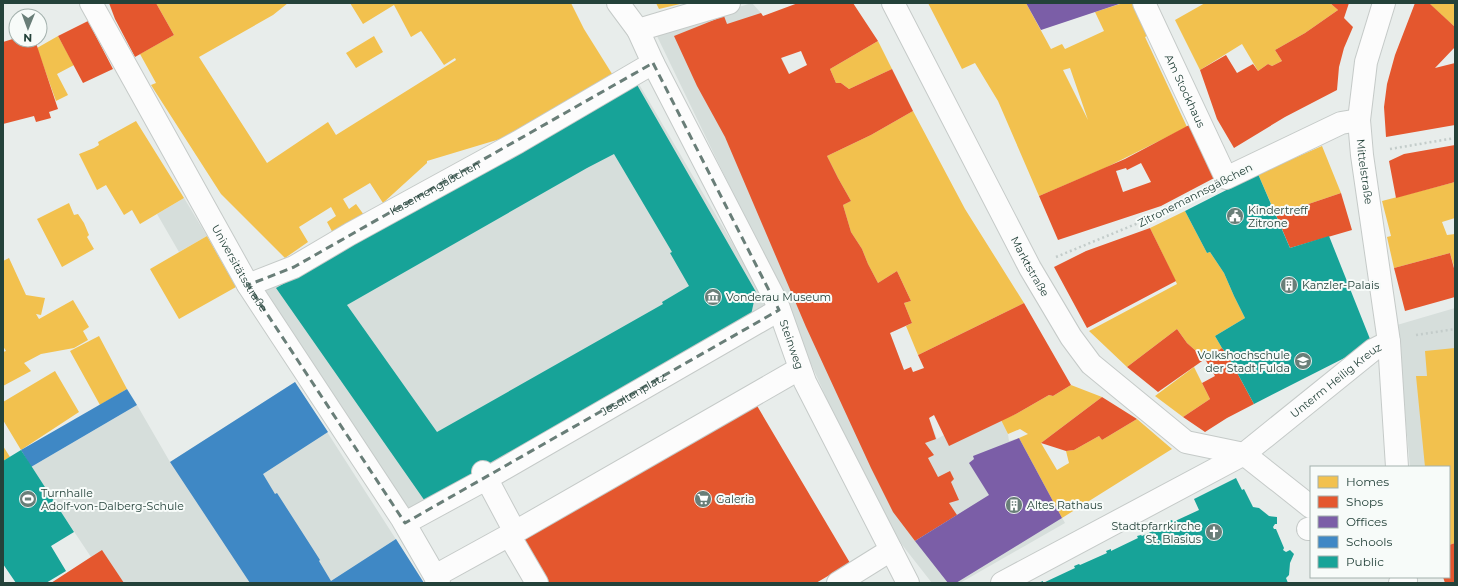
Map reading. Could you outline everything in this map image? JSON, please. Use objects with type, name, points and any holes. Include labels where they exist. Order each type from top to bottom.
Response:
[{"type":"street","name":"Universitätsstraße","points":[[91,3],[248,285],[405,523],[437,579]]},
{"type":"street","name":"Steinweg","points":[[618,3],[638,30],[653,63],[777,303],[799,369],[805,382],[908,583]]},
{"type":"street","points":[[638,30],[729,3]]},
{"type":"street","name":"Marktstraße","points":[[893,3],[1030,268],[1071,337],[1091,364],[1186,442],[1244,454]]},
{"type":"street","name":"Am Stockhaus","points":[[1144,3],[1226,178]]},
{"type":"street","name":"Mittelstraße","points":[[1384,3],[1366,62],[1359,120],[1362,155],[1389,342]]},
{"type":"street","name":"Kasernengäßchen","points":[[248,285],[294,267],[350,234],[518,142],[653,63]]},
{"type":"street","name":"Zitronemannsgäßchen","points":[[1226,178],[1341,123],[1359,120]]},
{"type":"street","name":"Jesuitenplatz","points":[[405,523],[484,475],[779,310]]},
{"type":"street","name":"Unterm Heilig Kreuz","points":[[1002,583],[1244,454],[1373,350],[1389,342],[1397,466]]},
{"type":"street","points":[[437,579],[512,534],[799,369]]},
{"type":"street","points":[[1244,454],[1310,506]]},
{"type":"street","points":[[484,475],[537,583]]},
{"type":"street","points":[[838,583],[891,550]]},
{"type":"path","points":[[1383,150],[1455,138]]},
{"type":"path","name":"Zitronemannsgäßchen","points":[[1030,268],[1148,220],[1226,178]]},
{"type":"path","points":[[1413,335],[1455,329]]},
{"type":"highlighted area","points":[[653,63],[779,310],[405,523],[248,285],[294,267]]},
{"type":"shaded area","points":[[752,3],[761,13],[789,74],[904,303],[912,323],[890,333],[904,370],[929,418],[937,439],[958,427],[1001,420],[1008,434],[1009,441],[1019,438],[1065,523],[960,583],[932,583],[903,546],[866,490],[744,216],[655,32]]},
{"type":"shaded area","points":[[636,79],[771,309],[410,514],[265,291]]},
{"type":"shaded area","points":[[184,198],[207,236],[179,252],[157,214]]},
{"type":"shaded area","points":[[1455,308],[1455,543],[1450,466],[1410,466],[1397,325]]},
{"type":"shaded area","points":[[295,382],[424,583],[51,583],[91,557],[31,467],[137,405],[170,462]]},
{"type":"building: Homes","points":[[156,3],[288,3],[273,15],[199,57],[267,163],[328,122],[336,135],[456,60],[455,58],[444,65],[421,31],[411,37],[394,5],[363,24],[350,3],[571,3],[584,29],[614,77],[513,135],[427,161],[427,163],[383,203],[370,183],[343,199],[349,209],[356,204],[364,215],[334,235],[327,222],[336,216],[331,207],[299,227],[308,242],[285,258],[221,194],[151,85],[156,83],[140,54],[174,35]]},
{"type":"building: Homes","points":[[656,3],[680,3],[680,4],[659,9]]},
{"type":"building: Homes","points":[[928,3],[1026,3],[1051,49],[1062,44],[1065,49],[1104,31],[1095,12],[1123,3],[1132,3],[1151,34],[1145,37],[1187,127],[1105,168],[1039,196],[998,101],[975,63],[962,69]],"holes":[[[1070,68],[1088,120],[1063,70]]]},
{"type":"building: Homes","points":[[1205,3],[1330,3],[1338,10],[1305,33],[1275,50],[1282,61],[1272,66],[1268,64],[1258,71],[1242,44],[1200,70],[1175,20]]},
{"type":"building: Homes","points":[[1429,3],[1455,3],[1455,27],[1434,8]]},
{"type":"building: Homes","points":[[58,36],[74,65],[57,74],[68,95],[56,101],[37,48],[48,48],[48,42]]},
{"type":"building: Homes","points":[[374,36],[383,52],[356,68],[346,53]]},
{"type":"building: Homes","points":[[878,41],[892,69],[849,89],[841,83],[836,83],[830,69]]},
{"type":"building: Homes","points":[[913,111],[965,209],[1024,303],[918,355],[906,326],[912,323],[904,303],[911,301],[897,271],[878,283],[862,249],[851,232],[843,205],[851,201],[827,156],[871,135]]},
{"type":"building: Homes","points":[[136,121],[184,198],[140,224],[132,210],[124,215],[106,185],[97,190],[79,154],[94,148],[99,145],[98,142]]},
{"type":"building: Homes","points":[[1322,146],[1341,193],[1276,215],[1258,174]]},
{"type":"building: Homes","points":[[1455,182],[1455,218],[1442,222],[1447,235],[1455,234],[1455,270],[1450,253],[1394,268],[1387,237],[1391,236],[1382,201]]},
{"type":"building: Homes","points":[[69,203],[74,215],[78,214],[84,223],[89,235],[87,237],[94,249],[62,267],[37,219]]},
{"type":"building: Homes","points":[[1185,211],[1207,253],[1210,252],[1224,273],[1245,318],[1215,336],[1222,348],[1205,359],[1187,343],[1177,329],[1127,367],[1089,331],[1177,284],[1150,228]]},
{"type":"building: Homes","points":[[207,236],[236,287],[179,319],[150,269]]},
{"type":"building: Homes","points":[[9,258],[26,295],[45,298],[41,315],[36,314],[39,319],[73,300],[89,327],[83,331],[88,340],[74,348],[41,354],[24,363],[31,371],[3,386],[3,352],[6,351],[3,346],[3,261]]},
{"type":"building: Homes","points":[[99,336],[127,389],[100,405],[70,351]]},
{"type":"building: Homes","points":[[1455,348],[1455,543],[1450,545],[1450,466],[1425,466],[1416,376],[1427,376],[1425,351]]},
{"type":"building: Homes","points":[[1194,367],[1210,399],[1183,417],[1155,396]]},
{"type":"building: Homes","points":[[55,371],[79,412],[21,450],[3,420],[3,402]]},
{"type":"building: Homes","points":[[1071,385],[1102,397],[1041,443],[1057,470],[1069,463],[1066,451],[1074,450],[1099,436],[1102,440],[1137,419],[1172,449],[1062,518],[1019,438],[1028,434],[1020,429],[1008,434],[1001,420],[1016,414],[1049,395],[1053,396]]},
{"type":"building: Homes","points":[[3,446],[10,457],[3,461]]},
{"type":"building: Shops","points":[[109,3],[156,3],[174,35],[135,57],[115,19]]},
{"type":"building: Shops","points":[[798,3],[853,3],[878,41],[830,69],[836,83],[841,83],[849,89],[892,69],[913,111],[871,135],[827,156],[851,201],[843,205],[851,232],[862,249],[878,283],[897,271],[911,301],[904,303],[912,323],[890,333],[904,370],[911,367],[913,372],[924,368],[918,355],[1024,303],[1071,385],[1053,396],[1049,395],[1016,414],[949,446],[934,415],[929,418],[936,439],[925,443],[934,455],[928,458],[938,477],[950,471],[954,479],[951,482],[959,500],[949,503],[957,515],[915,541],[893,512],[871,468],[806,327],[725,137],[697,86],[674,36],[724,16],[727,24],[761,13],[763,16]],"holes":[[[801,51],[807,65],[789,74],[781,58]]]},
{"type":"building: Shops","points":[[1330,3],[1349,3],[1344,18],[1353,27],[1344,48],[1339,67],[1337,90],[1285,117],[1234,148],[1217,119],[1200,70],[1226,55],[1237,73],[1253,64],[1258,71],[1268,64],[1272,66],[1282,61],[1275,50],[1305,33],[1338,10]]},
{"type":"building: Shops","points":[[1415,3],[1429,3],[1455,27],[1455,47],[1435,68],[1455,63],[1455,125],[1386,137],[1384,107],[1387,84],[1395,55]]},
{"type":"building: Shops","points":[[88,21],[113,69],[83,83],[58,36]]},
{"type":"building: Shops","points":[[8,40],[8,48],[38,48],[58,109],[49,112],[51,118],[36,122],[34,116],[3,124],[3,42]]},
{"type":"building: Shops","points":[[1191,124],[1218,176],[1161,206],[1058,240],[1039,196],[1125,159]],"holes":[[[1141,163],[1151,182],[1123,192],[1116,171],[1126,168],[1127,170]]]},
{"type":"building: Shops","points":[[1455,145],[1455,182],[1396,198],[1389,161],[1404,154]]},
{"type":"building: Shops","points":[[1341,193],[1352,230],[1290,248],[1276,215]]},
{"type":"building: Shops","points":[[1150,228],[1176,281],[1087,328],[1054,267],[1086,251]]},
{"type":"building: Shops","points":[[1450,253],[1455,272],[1455,297],[1405,311],[1394,268]]},
{"type":"building: Shops","points":[[1177,329],[1187,343],[1205,359],[1158,392],[1127,367]]},
{"type":"building: Shops","points":[[1222,348],[1227,354],[1254,404],[1227,418],[1205,432],[1183,417],[1210,399],[1202,383],[1215,376],[1205,359]]},
{"type":"building: Shops","points":[[1102,397],[1137,419],[1102,440],[1099,436],[1074,450],[1066,451],[1041,443]]},
{"type":"building: Shops","name":"Galeria","points":[[756,404],[850,563],[816,583],[542,583],[519,543]]},
{"type":"building: Shops","points":[[1455,543],[1455,583],[1445,583],[1443,578],[1450,578],[1450,545]]},
{"type":"building: Shops","points":[[102,550],[124,583],[51,583],[91,557]]},
{"type":"building: Offices","points":[[1026,3],[1122,3],[1041,30]]},
{"type":"building: Offices","name":"Altes Rathaus","points":[[1019,438],[1062,518],[956,583],[948,583],[915,541],[989,495],[969,463],[974,459],[973,456]]},
{"type":"building: Schools","points":[[295,382],[328,432],[263,474],[275,494],[277,493],[320,560],[319,561],[331,581],[396,539],[424,583],[250,583],[170,462]]},
{"type":"building: Schools","points":[[127,389],[137,405],[31,467],[21,450]]},
{"type":"building: Public","name":"Vonderau Museum","points":[[636,83],[756,292],[751,315],[427,504],[276,288],[632,87]],"holes":[[[614,154],[672,252],[670,253],[689,286],[662,302],[663,304],[437,432],[347,305]]]},
{"type":"building: Public","name":"Kanzler-Palais","points":[[1258,174],[1290,248],[1329,236],[1372,344],[1254,404],[1227,354],[1215,336],[1245,318],[1224,273],[1210,252],[1207,253],[1185,211]]},
{"type":"building: Public","name":"Turnhalle Adolf-von-Dalberg-Schule","points":[[21,450],[74,532],[51,546],[66,571],[46,583],[16,583],[3,564],[3,461]]},
{"type":"building: Public","name":"Stadtpfarrkirche St. Blasius","points":[[1236,478],[1242,490],[1244,489],[1253,507],[1259,508],[1269,516],[1277,517],[1277,524],[1273,527],[1276,529],[1284,548],[1283,550],[1286,552],[1290,550],[1294,554],[1290,563],[1289,575],[1286,578],[1288,583],[1043,583],[1075,568],[1074,566],[1080,565],[1107,553],[1106,551],[1111,549],[1111,551],[1138,538],[1137,536],[1142,536],[1168,524],[1167,522],[1172,520],[1173,522],[1199,510],[1194,499]]},
{"type":"place","name":"Kindertreff Zitrone","points":[[1235,216]]},
{"type":"place","name":"Kanzler-Palais","points":[[1289,285]]},
{"type":"place","name":"Vonderau Museum","points":[[713,297]]},
{"type":"place","name":"Volkshochschule der Stadt Fulda","points":[[1303,361]]},
{"type":"place","name":"Turnhalle Adolf-von-Dalberg-Schule","points":[[28,499]]},
{"type":"place","name":"Galeria","points":[[703,499]]},
{"type":"place","name":"Altes Rathaus","points":[[1014,505]]},
{"type":"place","name":"Stadtpfarrkirche St. Blasius","points":[[1214,532]]}]
